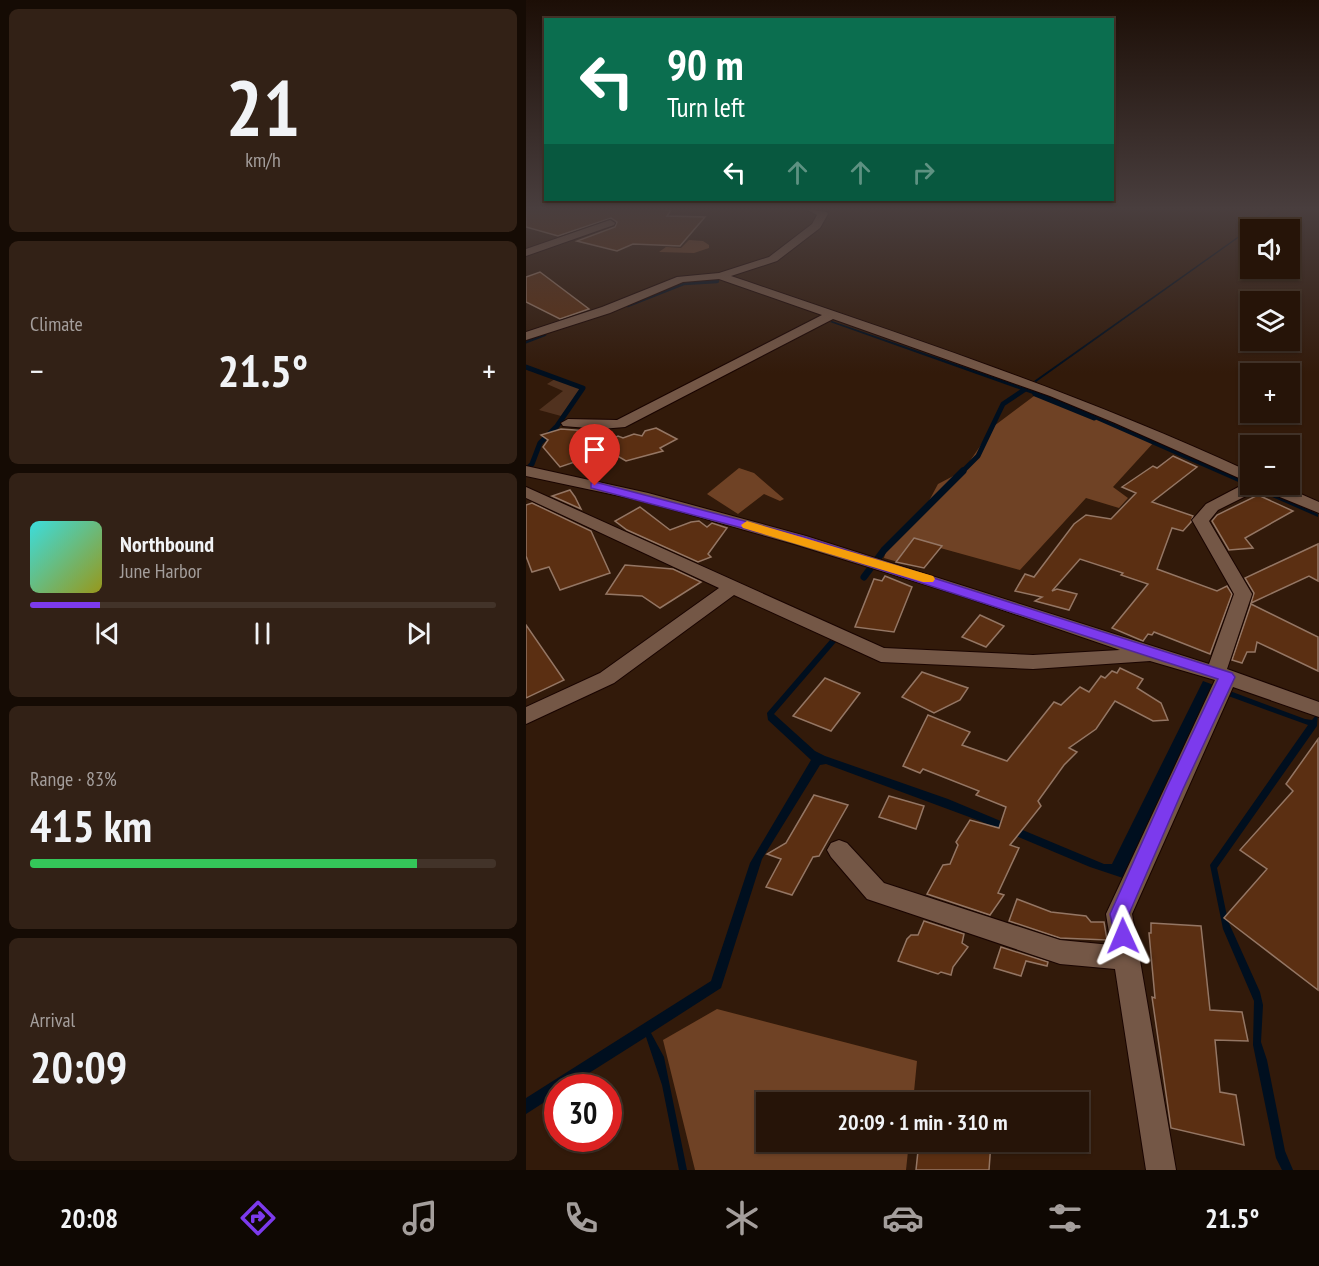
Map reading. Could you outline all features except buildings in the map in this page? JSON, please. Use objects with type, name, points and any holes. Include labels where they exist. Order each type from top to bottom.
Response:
[{"type":"street","points":[[526,336],[606,310],[681,279],[720,276],[759,264]]},
{"type":"street","points":[[720,276],[1042,388],[1200,453],[1240,473]]},
{"type":"street","points":[[568,423],[601,426],[620,424],[831,315]]},
{"type":"street","points":[[526,471],[642,496],[800,540],[1221,675],[1318,710]]},
{"type":"street","points":[[526,492],[882,655],[1033,662],[1154,655]]},
{"type":"street","points":[[1161,1170],[1119,914],[1221,675],[1243,594],[1200,520],[1212,507],[1240,493]]},
{"type":"street","points":[[1288,495],[1318,508]]},
{"type":"street","points":[[526,716],[607,678],[732,587]]},
{"type":"street","points":[[839,850],[876,891],[1060,952],[1126,958]]},
{"type":"shaded area","points":[[555,379],[581,389],[561,416],[539,410],[563,391],[547,384]]},
{"type":"shaded area","points":[[1038,393],[1155,441],[1113,487],[1128,498],[1119,508],[1086,498],[1020,570],[915,541],[898,562],[884,558],[888,543],[922,514],[938,484],[963,471],[994,426]]},
{"type":"shaded area","points":[[739,468],[754,473],[784,499],[780,501],[764,494],[738,514],[707,494]]},
{"type":"shaded area","points":[[717,1009],[917,1061],[914,1092],[756,1092],[756,1152],[908,1152],[906,1170],[695,1170],[663,1040]]},
{"type":"water","points":[[1202,264],[1036,382],[1034,381]]},
{"type":"water","points":[[830,322],[1048,396],[1240,479],[1240,483],[1058,403]]},
{"type":"water","points":[[1268,495],[1276,495],[1318,514],[1318,517]]},
{"type":"water","points":[[830,640],[836,642],[774,714],[815,751],[948,799],[1104,864],[1112,864],[1203,681],[1305,719],[1312,720],[1318,713],[1317,726],[1217,868],[1228,921],[1260,992],[1263,1005],[1261,1042],[1267,1060],[1285,1151],[1293,1170],[1282,1170],[1276,1158],[1253,1045],[1254,1001],[1223,929],[1210,865],[1308,725],[1212,690],[1123,878],[1090,867],[980,821],[826,764],[820,765],[762,859],[721,988],[651,1033],[664,1057],[687,1170],[679,1170],[662,1085],[646,1037],[588,1074],[564,1074],[711,981],[750,863],[811,760],[768,720],[767,713]]},
{"type":"water","points":[[544,1087],[544,1102],[526,1114],[526,1098]]},
{"type":"waterway","points":[[628,305],[684,283],[717,281]]},
{"type":"waterway","points":[[526,341],[544,334]]},
{"type":"waterway","points":[[526,367],[583,388],[557,426],[540,443],[532,464],[526,470]]},
{"type":"waterway","points":[[864,577],[884,550],[978,456],[1003,404],[1024,390]]},
{"type":"waterway","points":[[1035,394],[1094,418]]},
{"type":"slow traffic","points":[[747,525],[928,579]]},
{"type":"route","points":[[595,486],[642,496],[800,540],[968,592],[1154,655],[1227,677],[1119,914],[1123,936]]}]
